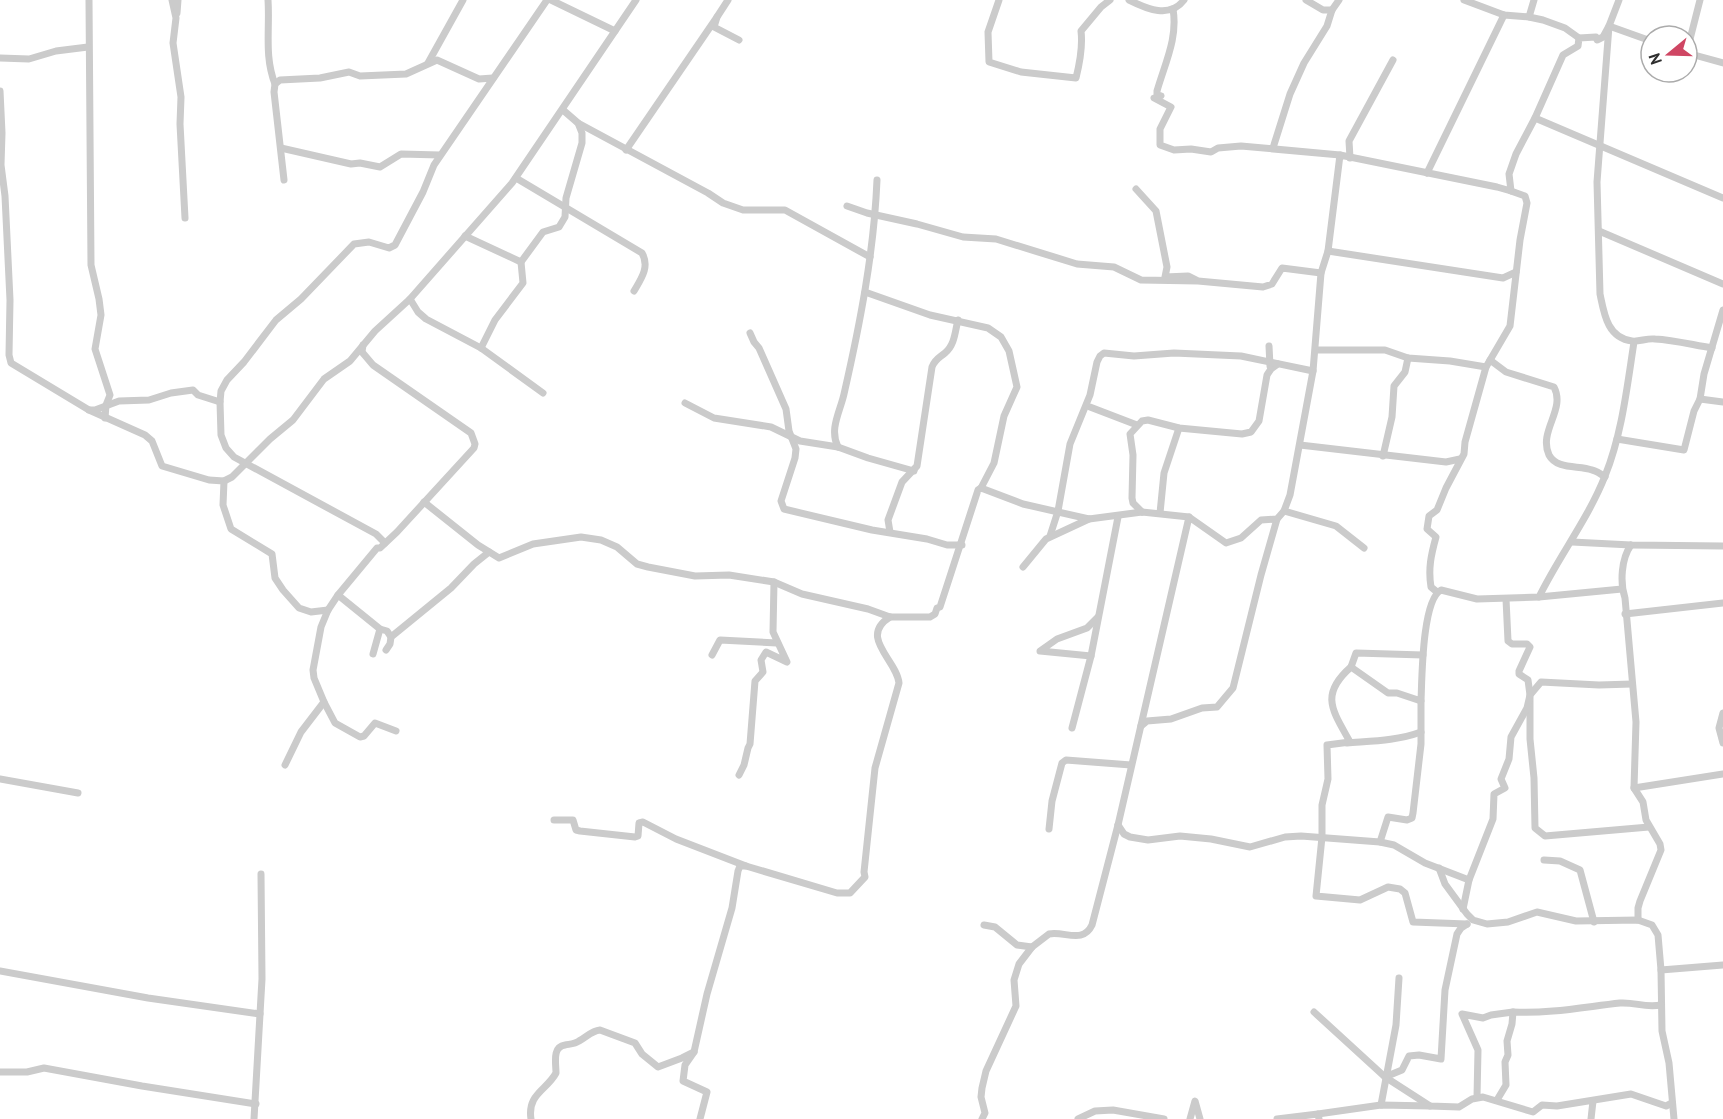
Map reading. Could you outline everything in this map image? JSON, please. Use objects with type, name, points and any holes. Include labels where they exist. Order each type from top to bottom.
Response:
[{"type":"street","points":[[89,0],[91,265],[101,315],[95,349],[110,395],[105,418]]},
{"type":"street","points":[[172,0],[176,18],[173,43],[181,97],[180,124],[185,218]]},
{"type":"street","points":[[173,43],[177,40],[178,34],[178,0]]},
{"type":"street","points":[[268,0],[267,45],[270,72],[275,84],[284,180]]},
{"type":"street","points":[[427,64],[463,0]]},
{"type":"street","points":[[385,543],[376,534],[234,457],[226,448],[221,435],[221,391],[227,380],[265,334],[354,244],[369,242],[389,248],[395,245],[440,155],[549,0],[615,31]]},
{"type":"street","points":[[0,91],[1,165],[5,196],[11,363],[89,410],[145,435],[152,441],[162,466],[209,480],[224,482],[294,420],[324,379],[350,361],[375,331],[410,299],[516,178],[636,0]]},
{"type":"street","points":[[626,150],[728,0]]},
{"type":"street","points":[[999,0],[988,32],[989,62],[1021,72],[1076,78],[1080,63],[1081,31],[1110,0]]},
{"type":"street","points":[[1130,0],[1156,11],[1173,9],[1184,0]]},
{"type":"street","points":[[1306,0],[1323,10],[1332,10]]},
{"type":"street","points":[[1273,148],[1290,94],[1304,63],[1339,0]]},
{"type":"street","points":[[1464,0],[1484,4],[1504,15],[1529,17],[1559,25],[1579,38],[1596,37],[1597,40],[1603,37],[1619,0]]},
{"type":"street","points":[[1529,17],[1534,0]]},
{"type":"street","points":[[1694,24],[1700,0]]},
{"type":"street","points":[[1173,9],[1175,21],[1173,40],[1157,91],[1157,95],[1161,96],[1154,98],[1171,108],[1160,129],[1160,145],[1174,150],[1191,149],[1211,152],[1218,148],[1241,146],[1340,155],[1511,191],[1525,196],[1527,203],[1510,326],[1488,364],[1465,442],[1464,454],[1437,510],[1429,516],[1427,529],[1436,537],[1430,557],[1429,577],[1431,587],[1437,592]]},
{"type":"street","points":[[1427,173],[1504,15]]},
{"type":"street","points":[[717,17],[714,27],[739,40]]},
{"type":"street","points":[[1609,26],[1639,36]]},
{"type":"street","points":[[1609,26],[1597,182],[1600,294],[1603,312],[1612,331],[1620,338],[1634,342],[1647,338],[1658,339],[1712,348]]},
{"type":"street","points":[[1511,191],[1509,174],[1516,154],[1563,56],[1578,46],[1579,38]]},
{"type":"street","points":[[0,58],[29,59],[56,51],[88,46]]},
{"type":"street","points":[[1699,56],[1723,63]]},
{"type":"street","points":[[275,84],[280,80],[320,78],[349,72],[360,76],[406,74],[437,60],[479,79],[493,78]]},
{"type":"street","points":[[1350,158],[1349,141],[1393,60]]},
{"type":"street","points":[[563,110],[578,123],[723,203],[742,210],[785,210],[870,257]]},
{"type":"street","points":[[1535,118],[1723,198]]},
{"type":"street","points":[[481,348],[495,320],[523,283],[521,262],[543,232],[554,230],[562,223],[566,198],[582,143],[582,133],[578,123]]},
{"type":"street","points":[[281,148],[351,164],[360,163],[380,167],[401,154],[440,155]]},
{"type":"street","points":[[1140,726],[1147,721],[1172,719],[1202,708],[1217,707],[1233,688],[1277,519],[1284,511],[1290,495],[1313,371],[1321,273],[1328,251],[1340,155]]},
{"type":"street","points":[[516,178],[642,253],[646,260],[645,272],[634,291]]},
{"type":"street","points":[[838,447],[833,437],[833,430],[845,392],[865,292],[877,180]]},
{"type":"street","points":[[1136,189],[1156,211],[1167,267],[1166,277],[1188,276],[1198,282]]},
{"type":"street","points":[[847,206],[963,237],[996,239],[1077,264],[1114,267],[1141,280],[1263,287],[1272,284],[1282,268],[1321,273]]},
{"type":"street","points":[[1599,231],[1723,284]]},
{"type":"street","points":[[465,236],[521,262]]},
{"type":"street","points":[[1328,251],[1503,278],[1516,272]]},
{"type":"street","points":[[424,502],[499,558],[533,544],[581,537],[601,540],[617,547],[637,564],[648,567],[695,576],[729,575],[774,582],[802,594],[868,609],[890,617],[930,618],[940,607],[978,490],[994,464],[1004,416],[1017,387],[1009,351],[1001,337],[988,328],[930,315],[865,292]]},
{"type":"street","points":[[410,299],[418,312],[426,319],[481,348],[543,393]]},
{"type":"street","points":[[1617,440],[1684,450],[1723,310]]},
{"type":"street","points":[[890,532],[888,520],[902,482],[917,466],[932,367],[934,361],[949,350],[958,320]]},
{"type":"street","points":[[750,333],[786,410],[796,449],[781,501],[784,509],[872,530],[947,545],[962,545]]},
{"type":"street","points":[[1539,597],[1572,542],[1605,477],[1617,440],[1634,342]]},
{"type":"street","points":[[363,345],[362,352],[373,365],[471,433],[474,438],[474,448],[397,532],[377,548],[338,594],[321,627],[313,670],[314,678],[335,723],[360,737],[364,736],[375,723],[396,731]]},
{"type":"street","points":[[1142,512],[1133,503],[1132,498],[1133,454],[1130,434],[1137,425],[1148,420],[1179,428],[1242,434],[1251,432],[1259,421],[1270,365],[1269,346]]},
{"type":"street","points":[[1316,350],[1385,350],[1408,358],[1488,364],[1506,372],[1548,383],[1557,393],[1557,404],[1546,437],[1550,456],[1560,465],[1590,469],[1605,477]]},
{"type":"street","points":[[1023,567],[1050,536],[1058,511],[1068,451],[1090,395],[1100,356],[1104,353],[1134,356],[1174,353],[1241,356],[1270,365],[1278,364],[1313,371]]},
{"type":"street","points":[[1383,456],[1392,417],[1394,386],[1405,372],[1408,358]]},
{"type":"street","points":[[89,410],[119,401],[149,400],[171,393],[193,390],[198,395],[220,402]]},
{"type":"street","points":[[1700,399],[1723,402]]},
{"type":"street","points":[[685,403],[714,418],[771,427],[792,438],[838,447],[914,471]]},
{"type":"street","points":[[1090,407],[1137,425]]},
{"type":"street","points":[[1160,513],[1164,472],[1179,428]]},
{"type":"street","points":[[1300,445],[1446,462],[1460,459]]},
{"type":"street","points":[[224,482],[223,505],[231,529],[272,554],[275,578],[299,608],[311,612],[328,610]]},
{"type":"street","points":[[981,488],[1023,504],[1089,519],[1118,517],[1142,512],[1189,517],[1226,543],[1241,538],[1261,520],[1277,519]]},
{"type":"street","points":[[1284,511],[1336,526],[1364,549]]},
{"type":"street","points":[[1072,728],[1091,656],[1118,517]]},
{"type":"street","points":[[982,1119],[985,1113],[981,1097],[986,1071],[1014,1014],[1017,999],[1014,980],[1019,964],[1032,947],[1049,934],[1081,936],[1089,932],[1092,925],[1118,825],[1189,517]]},
{"type":"street","points":[[1050,536],[1089,519]]},
{"type":"street","points":[[1572,542],[1723,546]]},
{"type":"street","points":[[1631,545],[1627,552],[1621,582],[1636,722],[1634,788],[1643,802],[1649,827],[1660,843],[1661,850],[1640,901],[1638,920]]},
{"type":"street","points":[[386,650],[391,636],[451,588],[489,552]]},
{"type":"street","points":[[739,775],[750,744],[754,681],[764,672],[761,660],[766,652],[787,662],[777,643],[772,622],[774,582]]},
{"type":"street","points":[[1380,842],[1388,817],[1407,820],[1412,818],[1419,765],[1422,655],[1431,602],[1437,592],[1441,590],[1477,599],[1506,599],[1622,589]]},
{"type":"street","points":[[338,594],[391,636]]},
{"type":"street","points":[[1506,599],[1508,641],[1512,644],[1527,644],[1530,647],[1518,671],[1528,680],[1530,695],[1535,828],[1545,836],[1649,827]]},
{"type":"street","points":[[1625,614],[1723,603]]},
{"type":"street","points":[[554,820],[573,820],[576,830],[580,831],[635,837],[638,836],[639,824],[643,822],[746,866],[837,893],[850,893],[865,877],[876,768],[899,683],[899,675],[885,657],[878,640],[878,629],[881,623],[890,617]]},
{"type":"street","points":[[1091,656],[1040,651],[1057,639],[1087,628],[1098,617]]},
{"type":"street","points":[[374,654],[380,629]]},
{"type":"street","points":[[712,655],[720,640],[777,643]]},
{"type":"street","points":[[1327,745],[1350,742],[1331,705],[1331,695],[1340,677],[1351,667],[1356,653],[1422,655]]},
{"type":"street","points":[[1351,667],[1388,693],[1397,693],[1421,701]]},
{"type":"street","points":[[1463,909],[1469,880],[1493,819],[1494,795],[1504,788],[1502,779],[1509,759],[1511,736],[1527,708],[1530,695],[1542,682],[1632,684]]},
{"type":"street","points":[[285,765],[301,732],[324,702]]},
{"type":"street","points":[[1723,713],[1719,728],[1723,743]]},
{"type":"street","points":[[1327,745],[1388,741],[1406,738],[1421,732]]},
{"type":"street","points":[[1327,745],[1328,779],[1322,805],[1322,837],[1316,896],[1360,900],[1388,888],[1400,889],[1405,893],[1413,922],[1486,924],[1508,922],[1537,912],[1567,920],[1594,922],[1638,920],[1648,922],[1655,928],[1658,935],[1661,970],[1662,1031],[1669,1063],[1674,1119]]},
{"type":"street","points":[[1049,829],[1052,801],[1062,763],[1065,760],[1131,765]]},
{"type":"street","points":[[1634,788],[1723,774]]},
{"type":"street","points":[[0,779],[78,793]]},
{"type":"street","points":[[1118,825],[1124,834],[1140,840],[1180,836],[1211,839],[1250,847],[1285,837],[1322,837],[1380,842],[1394,845],[1411,856],[1469,880]]},
{"type":"street","points":[[1544,860],[1560,861],[1580,870],[1594,922]]},
{"type":"street","points":[[700,1119],[707,1092],[683,1081],[685,1065],[694,1052],[707,994],[732,908],[738,871],[740,866],[746,866]]},
{"type":"street","points":[[1439,868],[1445,884],[1470,922]]},
{"type":"street","points":[[254,1119],[262,948],[261,874]]},
{"type":"street","points":[[1385,1077],[1402,1070],[1409,1056],[1419,1055],[1441,1059],[1445,990],[1457,934],[1470,922]]},
{"type":"street","points":[[984,925],[995,927],[1017,945],[1032,947]]},
{"type":"street","points":[[1661,970],[1723,964]]},
{"type":"street","points":[[0,971],[148,998],[260,1014]]},
{"type":"street","points":[[1381,1105],[1396,1025],[1399,978]]},
{"type":"street","points":[[1477,1097],[1478,1050],[1462,1014],[1482,1018],[1491,1014],[1562,1011],[1623,1003],[1650,1007],[1661,1005]]},
{"type":"street","points":[[1314,1012],[1385,1077],[1430,1106]]},
{"type":"street","points":[[1497,1100],[1506,1086],[1505,1062],[1508,1055],[1507,1041],[1513,1012]]},
{"type":"street","points":[[531,1119],[532,1106],[537,1093],[556,1073],[558,1048],[562,1045],[577,1043],[595,1031],[600,1030],[634,1043],[642,1054],[658,1066],[694,1052]]},
{"type":"street","points":[[0,1072],[27,1072],[44,1068],[256,1104]]},
{"type":"street","points":[[1277,1119],[1318,1116],[1381,1105],[1460,1107],[1477,1097],[1497,1100],[1529,1112],[1533,1112],[1542,1105],[1557,1106],[1631,1094],[1666,1106],[1672,1103]]},
{"type":"street","points":[[1190,1119],[1195,1101],[1200,1119]]},
{"type":"street","points":[[1591,1119],[1593,1101]]},
{"type":"street","points":[[1078,1119],[1101,1110],[1164,1119]]}]
